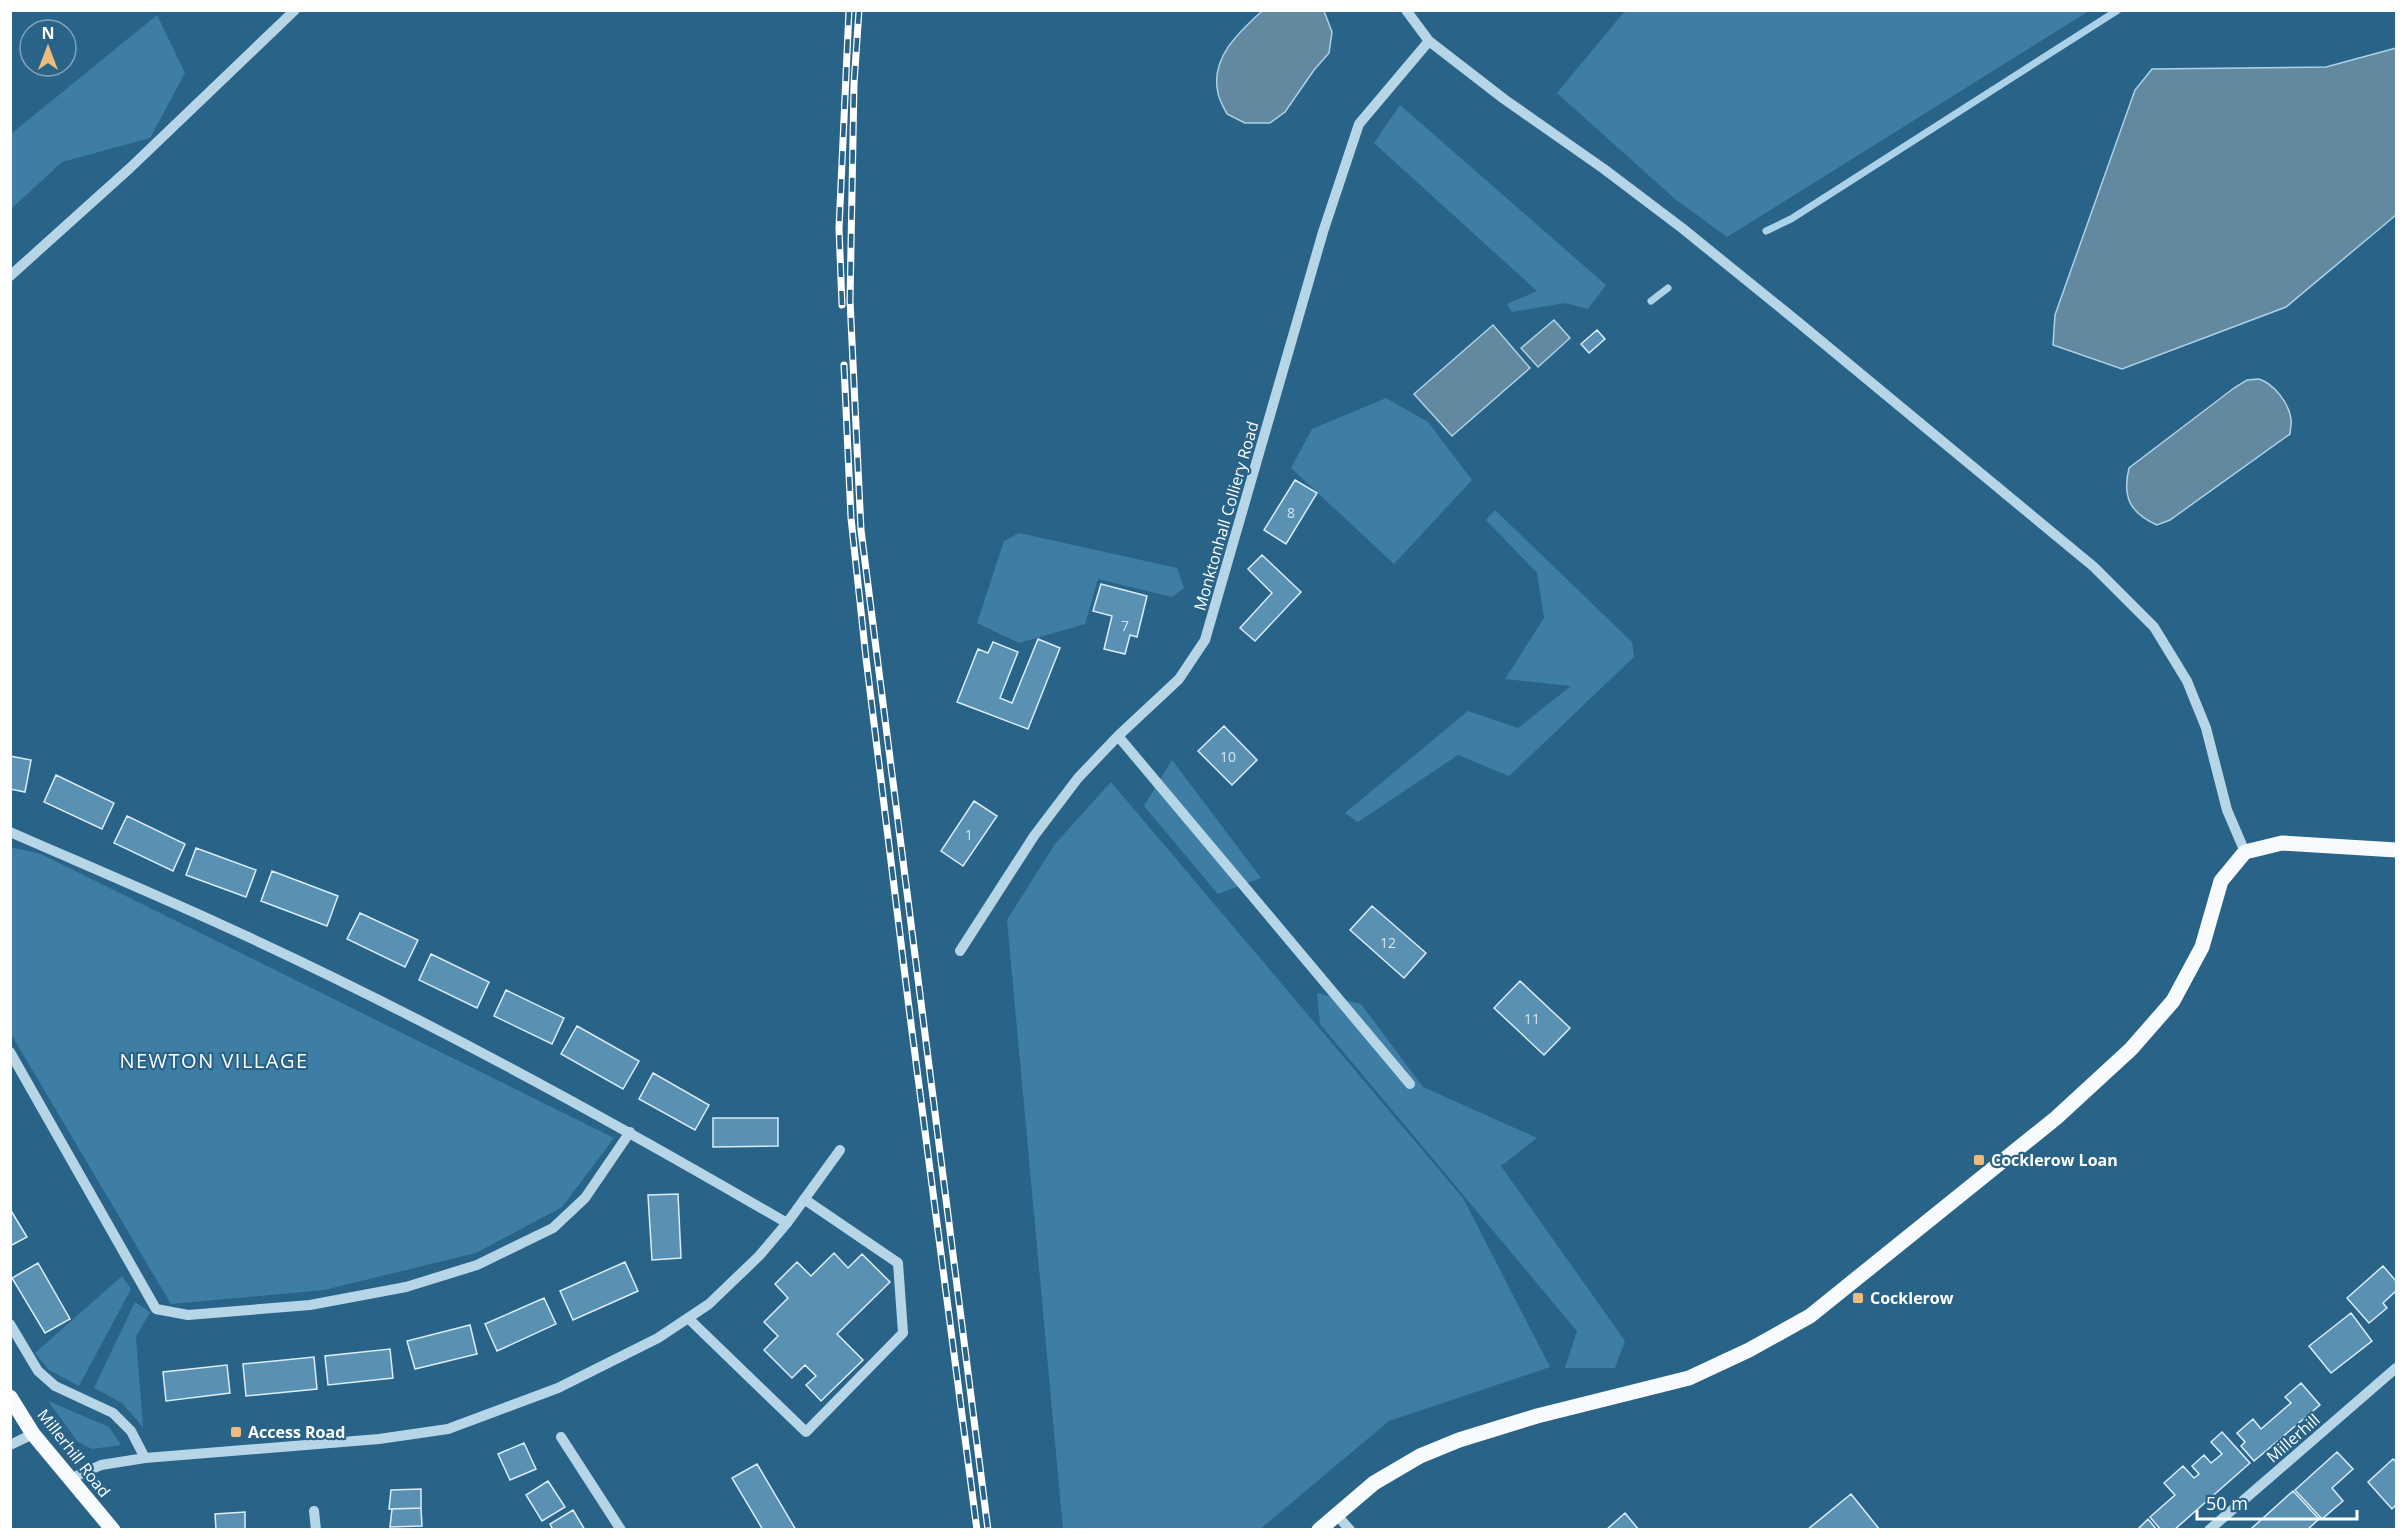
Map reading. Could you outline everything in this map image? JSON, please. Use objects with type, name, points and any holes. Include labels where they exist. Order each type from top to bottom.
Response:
[{"type":"main road","points":[[1318,1530],[1374,1483],[1420,1456],[1459,1440],[1537,1416],[1689,1378],[1749,1350],[1810,1316],[2055,1118],[2131,1048],[2173,1001],[2202,947],[2221,881],[2245,852],[2282,843],[2397,850]]},
{"type":"main road","name":"Millerhill Road","points":[[10,1397],[33,1434],[113,1530]]},
{"type":"street","points":[[10,276],[130,168],[295,10]]},
{"type":"street","points":[[1406,10],[1429,41],[1682,228],[2094,567],[2154,627],[2187,681],[2206,728],[2227,810],[2245,852]]},
{"type":"street","name":"Monktonhall Colliery Road","points":[[960,951],[1034,836],[1078,778],[1118,736],[1179,679],[1206,640],[1323,232],[1359,124],[1429,41]]},
{"type":"street","points":[[1118,736],[1410,1084]]},
{"type":"street","points":[[10,832],[234,930],[431,1027],[630,1132],[787,1222]]},
{"type":"street","points":[[10,1052],[156,1309],[188,1316],[310,1305],[406,1287],[477,1265],[553,1228],[585,1198],[630,1132]]},
{"type":"street","points":[[70,1479],[101,1465],[145,1458],[380,1438],[448,1428],[558,1388],[658,1338],[718,1296],[759,1256],[840,1150]]},
{"type":"street","points":[[688,1318],[806,1432],[903,1333],[898,1263],[804,1199]]},
{"type":"street","points":[[10,1324],[38,1371],[55,1386],[113,1413],[131,1431],[145,1458]]},
{"type":"street","name":"Millerhill","points":[[2209,1530],[2397,1368]]},
{"type":"street","points":[[10,1445],[33,1434]]},
{"type":"street","points":[[561,1437],[621,1530]]},
{"type":"street","points":[[314,1511],[316,1530]]},
{"type":"street","points":[[1336,1514],[1350,1530]]},
{"type":"shaded area","points":[[1262,11],[1324,11],[1332,32],[1329,53],[1314,70],[1285,112],[1270,123],[1245,123],[1227,114],[1222,104],[1217,80],[1218,68],[1228,47]]},
{"type":"shaded area","points":[[1625,11],[2089,11],[1727,237],[1675,199],[1557,93]]},
{"type":"shaded area","points":[[157,15],[185,73],[150,138],[62,162],[11,209],[11,134]]},
{"type":"shaded area","points":[[2396,48],[2396,215],[2286,307],[2122,369],[2053,345],[2055,315],[2135,90],[2152,69],[2326,67]]},
{"type":"shaded area","points":[[1400,105],[1606,285],[1588,309],[1565,303],[1512,312],[1507,304],[1537,291],[1374,143]]},
{"type":"shaded area","points":[[1554,320],[1570,338],[1538,367],[1521,348]]},
{"type":"shaded area","points":[[1493,325],[1530,368],[1452,436],[1414,394]]},
{"type":"shaded area","points":[[2259,379],[2270,385],[2284,401],[2290,413],[2290,434],[2170,520],[2157,525],[2140,515],[2130,503],[2128,496],[2129,468],[2234,388],[2247,380]]},
{"type":"shaded area","points":[[1386,398],[1428,422],[1472,480],[1394,564],[1291,468],[1312,429]]},
{"type":"shaded area","points":[[1495,510],[1632,642],[1634,657],[1509,776],[1458,755],[1358,822],[1345,813],[1468,711],[1518,728],[1571,686],[1505,679],[1544,618],[1537,573],[1486,520]]},
{"type":"shaded area","points":[[1019,533],[1177,568],[1184,588],[1172,597],[1098,579],[1085,624],[1019,643],[977,623],[1004,541]]},
{"type":"shaded area","points":[[1172,760],[1261,878],[1218,894],[1144,806]]},
{"type":"shaded area","points":[[1111,782],[1463,1198],[1550,1367],[1389,1421],[1260,1529],[1063,1529],[1007,920],[1055,844]]},
{"type":"shaded area","points":[[10,847],[41,854],[614,1138],[562,1207],[476,1253],[324,1290],[171,1304],[11,1034]]},
{"type":"shaded area","points":[[1317,993],[1361,1004],[1423,1087],[1537,1138],[1501,1166],[1625,1341],[1615,1368],[1565,1368],[1577,1331],[1320,1024]]},
{"type":"shaded area","points":[[122,1276],[131,1289],[79,1386],[49,1370],[35,1353]]},
{"type":"shaded area","points":[[135,1302],[150,1312],[136,1337],[143,1427],[122,1403],[94,1388]]},
{"type":"shaded area","points":[[48,1401],[109,1427],[121,1445],[92,1449],[78,1442]]},
{"type":"building","points":[[1597,330],[1605,339],[1589,353],[1581,344]]},
{"type":"building","points":[[1295,480],[1317,493],[1286,544],[1264,530]]},
{"type":"building","points":[[1262,555],[1301,592],[1255,641],[1240,628],[1272,593],[1248,569]]},
{"type":"building","points":[[1101,584],[1147,596],[1137,637],[1130,635],[1125,654],[1104,649],[1112,616],[1093,611]]},
{"type":"building","points":[[1038,639],[1060,648],[1028,729],[957,702],[978,649],[988,653],[993,642],[1018,652],[1000,698],[1012,703]]},
{"type":"building","points":[[1224,726],[1257,760],[1232,785],[1198,751]]},
{"type":"building","points":[[10,756],[31,760],[25,792],[10,789]]},
{"type":"building","points":[[56,775],[114,803],[102,829],[44,802]]},
{"type":"building","points":[[974,801],[997,816],[963,866],[941,851]]},
{"type":"building","points":[[127,816],[185,844],[173,871],[114,843]]},
{"type":"building","points":[[196,848],[256,870],[246,897],[186,875]]},
{"type":"building","points":[[272,871],[338,896],[327,926],[261,901]]},
{"type":"building","points":[[1372,906],[1426,953],[1404,978],[1350,930]]},
{"type":"building","points":[[360,913],[418,940],[405,967],[347,939]]},
{"type":"building","points":[[431,954],[489,982],[477,1008],[419,980]]},
{"type":"building","points":[[1520,981],[1570,1028],[1544,1055],[1494,1008]]},
{"type":"building","points":[[506,990],[564,1018],[552,1044],[494,1016]]},
{"type":"building","points":[[577,1026],[639,1061],[623,1089],[561,1054]]},
{"type":"building","points":[[653,1073],[709,1105],[695,1130],[639,1099]]},
{"type":"building","points":[[713,1118],[778,1118],[778,1146],[713,1147]]},
{"type":"building","points":[[678,1194],[681,1258],[652,1260],[648,1195]]},
{"type":"building","points":[[10,1209],[27,1237],[10,1246]]},
{"type":"building","points":[[834,1253],[848,1268],[862,1254],[890,1282],[837,1334],[863,1360],[821,1401],[806,1385],[816,1376],[805,1365],[792,1378],[764,1350],[778,1336],[764,1322],[788,1298],[775,1284],[797,1262],[811,1276]]},
{"type":"building","points":[[625,1262],[638,1291],[573,1320],[560,1291]]},
{"type":"building","points":[[38,1263],[70,1319],[45,1333],[12,1278]]},
{"type":"building","points":[[2383,1266],[2396,1281],[2396,1291],[2383,1303],[2387,1308],[2369,1323],[2347,1298]]},
{"type":"building","points":[[544,1298],[556,1324],[497,1351],[485,1324]]},
{"type":"building","points":[[2351,1313],[2372,1341],[2331,1373],[2309,1346]]},
{"type":"building","points":[[470,1325],[477,1354],[415,1369],[407,1341]]},
{"type":"building","points":[[390,1349],[393,1378],[328,1385],[325,1356]]},
{"type":"building","points":[[314,1357],[317,1389],[246,1396],[243,1364]]},
{"type":"building","points":[[227,1365],[230,1393],[166,1401],[163,1372]]},
{"type":"building","points":[[2301,1383],[2320,1405],[2254,1461],[2241,1446],[2245,1442],[2237,1433],[2253,1419],[2261,1429],[2291,1403],[2285,1397]]},
{"type":"building","points":[[2222,1432],[2250,1463],[2174,1530],[2161,1530],[2150,1517],[2175,1495],[2164,1483],[2183,1466],[2194,1478],[2199,1474],[2192,1466],[2204,1455],[2211,1463],[2222,1454],[2211,1442]]},
{"type":"building","points":[[524,1443],[536,1469],[510,1480],[498,1454]]},
{"type":"building","points":[[2337,1452],[2353,1469],[2332,1488],[2343,1501],[2322,1519],[2295,1490]]},
{"type":"building","points":[[2393,1459],[2396,1462],[2396,1505],[2392,1509],[2368,1482]]},
{"type":"building","points":[[757,1464],[796,1530],[763,1530],[732,1478]]},
{"type":"building","points":[[548,1481],[565,1507],[542,1521],[526,1495]]},
{"type":"building","points":[[421,1489],[421,1508],[389,1509],[391,1490]]},
{"type":"building","points":[[2293,1491],[2319,1519],[2307,1530],[2254,1530],[2252,1528]]},
{"type":"building","points":[[1851,1494],[1880,1530],[1807,1530]]},
{"type":"building","points":[[421,1508],[422,1526],[390,1527],[392,1509]]},
{"type":"building","points":[[573,1510],[585,1530],[553,1530],[550,1524]]},
{"type":"building","points":[[245,1512],[245,1530],[216,1530],[215,1514]]},
{"type":"building","points":[[1625,1513],[1639,1530],[1606,1530]]},
{"type":"building","points":[[2148,1519],[2157,1530],[2137,1530]]},
{"type":"waterway","points":[[1766,231],[1791,219],[2118,10]]},
{"type":"waterway","points":[[1651,301],[1668,288]]},
{"type":"railway","points":[[842,305],[839,228],[849,10]]},
{"type":"railway","points":[[859,10],[854,84],[850,300],[861,530],[988,1530]]},
{"type":"railway","points":[[844,365],[851,518],[866,658],[977,1530]]},
{"type":"place","name":"Cocklerow Loan","points":[[1979,1160]]},
{"type":"place","name":"Cocklerow","points":[[1858,1298]]},
{"type":"place","name":"Access Road","points":[[236,1432]]},
{"type":"district","name":"NEWTON VILLAGE","points":[[214,1060]]}]
